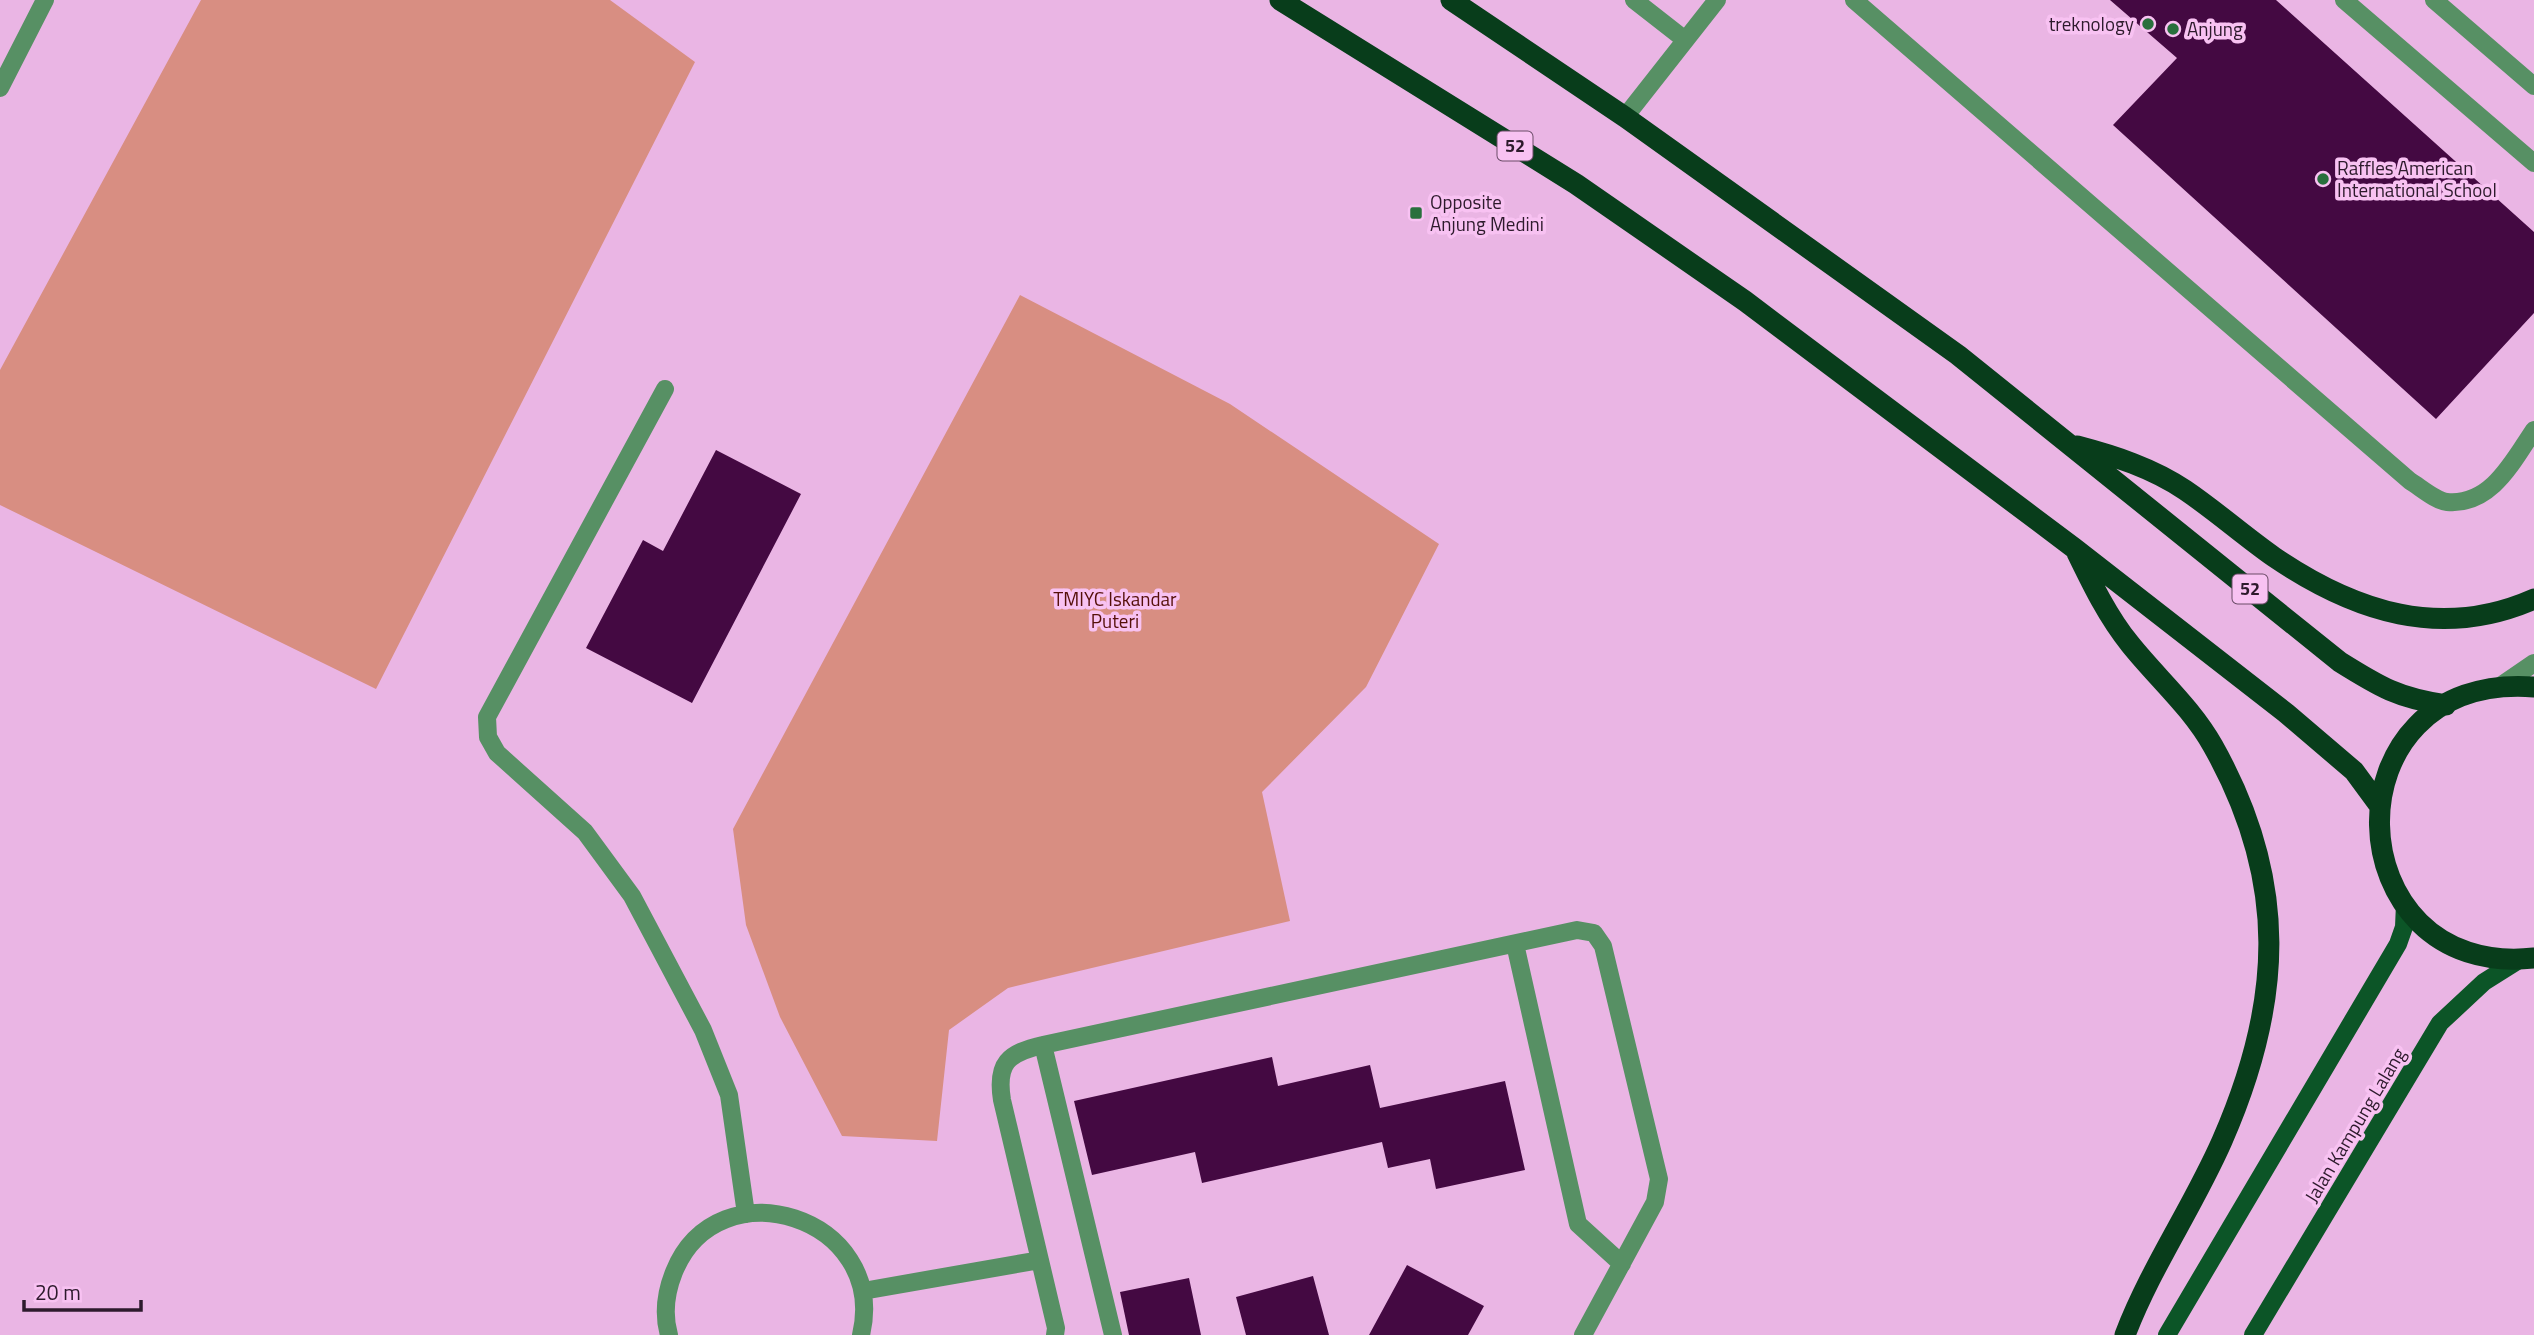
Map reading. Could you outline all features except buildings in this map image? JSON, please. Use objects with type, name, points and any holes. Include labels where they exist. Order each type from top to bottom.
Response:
[{"type":"highway","name":"52","points":[[1280,0],[1576,184],[1745,301],[2074,548],[2331,750],[2354,771],[2379,805]]},
{"type":"highway","name":"52","points":[[1451,0],[1625,117],[1958,355],[2340,662],[2376,684],[2409,699],[2446,705]]},
{"type":"highway","points":[[2068,444],[2126,459],[2183,489],[2313,582],[2371,606],[2412,618],[2443,621],[2493,613],[2534,599]]},
{"type":"highway","points":[[2074,548],[2095,590],[2130,644],[2183,701],[2212,744],[2236,790],[2252,831],[2269,904],[2271,941],[2267,978],[2248,1069],[2221,1142],[2136,1305],[2125,1335]]},
{"type":"highway","points":[[2527,959],[2490,957],[2462,950],[2437,936],[2405,904],[2385,868],[2378,840],[2383,783],[2395,756],[2411,733],[2446,705],[2484,689],[2534,687]]},
{"type":"main road","points":[[2167,1335],[2332,1061],[2398,944],[2404,926],[2405,904]]},
{"type":"main road","name":"Jalan Kampung Lalang","points":[[2253,1335],[2440,1023],[2484,982],[2527,959]]},
{"type":"street","points":[[0,88],[45,0]]},
{"type":"street","points":[[1634,0],[1684,39]]},
{"type":"street","points":[[1625,117],[1717,0]]},
{"type":"street","points":[[1854,0],[2410,481],[2445,502],[2478,499],[2505,472],[2534,430]]},
{"type":"street","points":[[2344,0],[2534,163]]},
{"type":"street","points":[[2434,0],[2534,86]]},
{"type":"street","points":[[665,389],[487,717],[486,727],[497,753],[585,832],[632,895],[703,1030],[729,1095],[746,1214]]},
{"type":"street","points":[[2499,687],[2534,663]]},
{"type":"street","points":[[1055,1335],[1056,1328],[1000,1089],[1002,1069],[1013,1055],[1043,1045],[1587,930],[1594,933],[1603,946],[1659,1172],[1655,1202],[1583,1335]]},
{"type":"street","points":[[1515,944],[1578,1224],[1622,1264]]},
{"type":"street","points":[[1043,1045],[1113,1335]]},
{"type":"street","points":[[669,1335],[666,1304],[670,1284],[687,1250],[718,1225],[746,1214],[774,1212],[793,1216],[828,1234],[853,1265],[863,1291],[861,1335]]},
{"type":"street","points":[[863,1291],[1040,1260]]},
{"type":"green space","points":[[201,0],[610,0],[695,62],[376,689],[0,505],[0,370]]},
{"type":"green space","name":"TMIYC Iskandar Puteri","points":[[1020,295],[1230,404],[1439,544],[1366,687],[1262,792],[1290,921],[1008,988],[949,1030],[937,1141],[842,1136],[780,1017],[746,925],[733,829]]},
{"type":"place","name":"treknology","points":[[2148,24]]},
{"type":"place","name":"Anjung","points":[[2173,29]]},
{"type":"place","name":"Raffles American International School","points":[[2323,179]]},
{"type":"place","name":"Opposite Anjung Medini","points":[[1416,213]]}]
